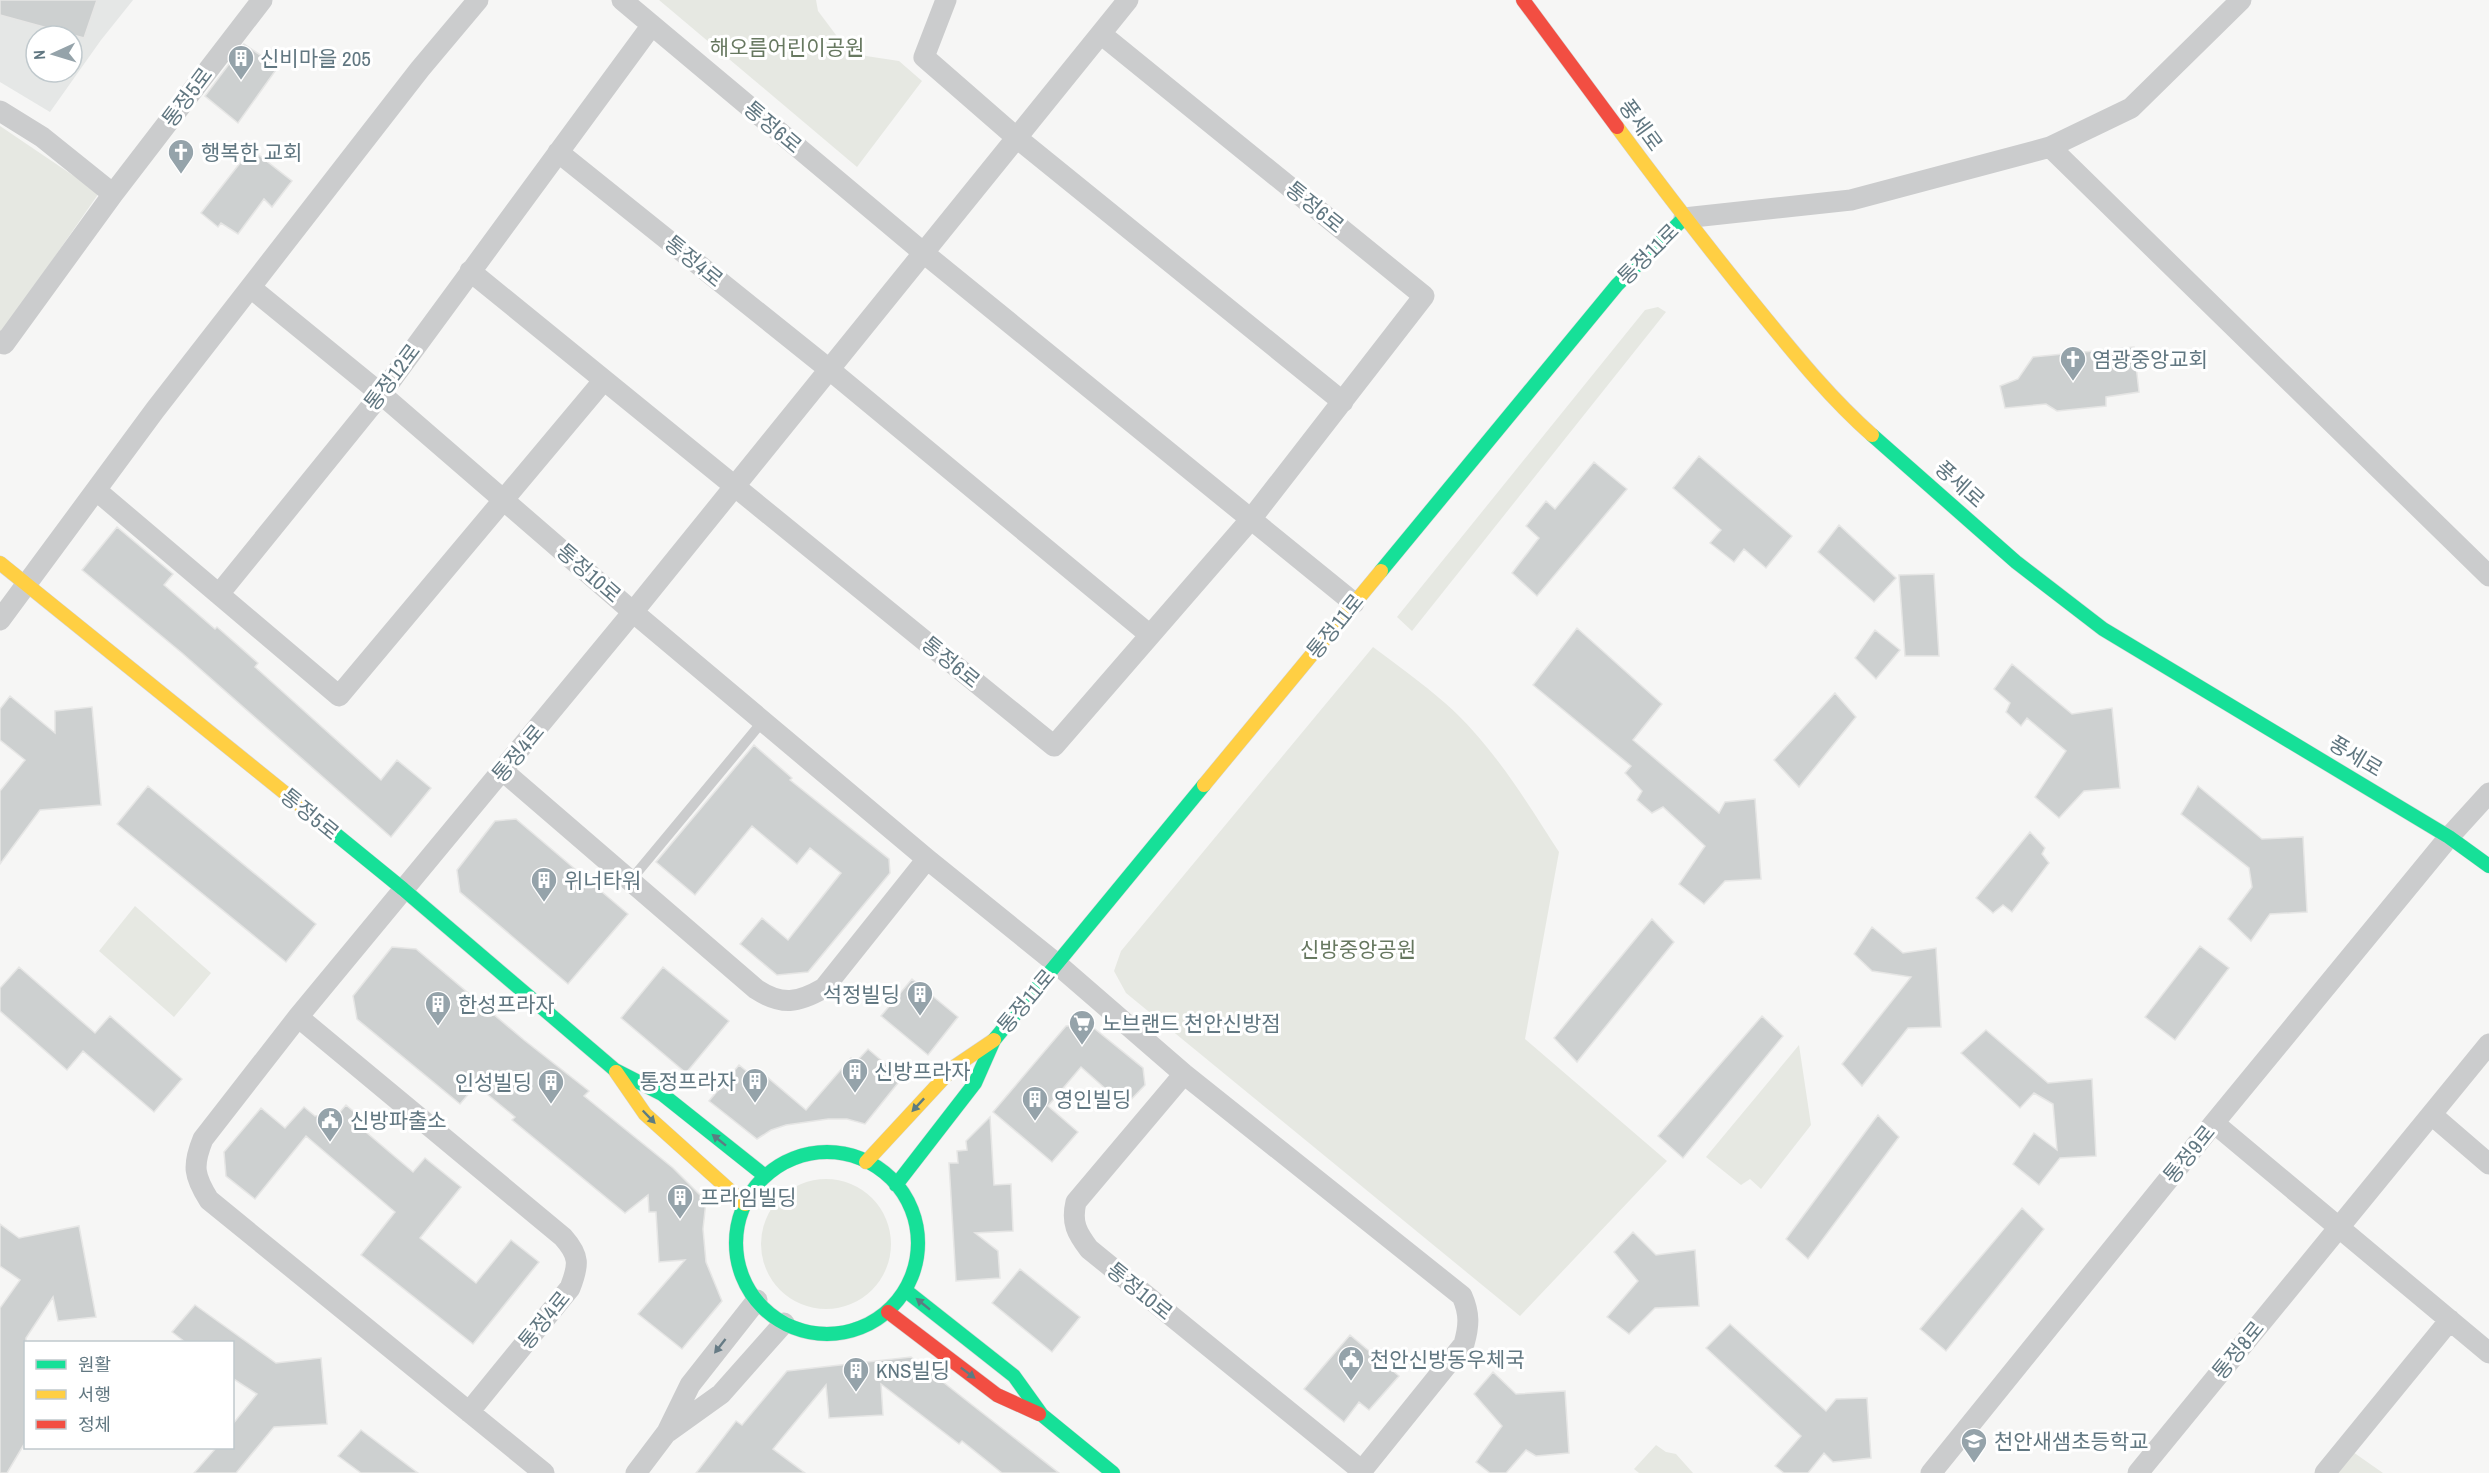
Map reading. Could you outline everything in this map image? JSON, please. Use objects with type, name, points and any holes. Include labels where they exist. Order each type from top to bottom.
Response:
[{"type":"street","name":"통정5로","points":[[0,341],[4,344],[113,194],[262,0]]},
{"type":"street","points":[[0,620],[155,410],[420,69],[478,0]]},
{"type":"street","name":"통정6로","points":[[622,0],[925,254],[1354,603]]},
{"type":"street","points":[[946,0],[924,57],[1017,138],[1343,402]]},
{"type":"street","points":[[925,254],[1128,0]]},
{"type":"street","name":"풍세로","points":[[1522,0],[1684,218],[1803,364],[1853,418],[2016,562],[2103,630],[2449,837],[2489,866]]},
{"type":"street","points":[[1684,218],[1851,200],[2050,147],[2131,108],[2241,0]]},
{"type":"street","name":"통정12로","points":[[219,594],[381,394],[652,25]]},
{"type":"street","name":"통정6로","points":[[735,486],[1054,746],[1251,519],[1424,296],[1101,33]]},
{"type":"street","points":[[0,111],[42,137],[113,194]]},
{"type":"street","points":[[2050,147],[2489,576]]},
{"type":"street","name":"통정4로","points":[[558,152],[830,370]]},
{"type":"street","name":"통정11로","points":[[994,1040],[1617,285],[1684,218]]},
{"type":"street","name":"통정4로","points":[[544,1473],[209,1200],[196,1180],[196,1157],[203,1139],[297,1017],[503,771],[925,254]]},
{"type":"street","points":[[470,272],[735,486]]},
{"type":"street","name":"통정10로","points":[[251,288],[381,394],[633,612],[927,859],[1057,964],[1184,1074],[1462,1296],[1468,1310],[1469,1326],[1464,1344],[1361,1472],[1089,1249],[1077,1233],[1073,1216],[1076,1202],[1184,1074]]},
{"type":"street","points":[[830,370],[1150,635]]},
{"type":"street","points":[[97,491],[339,696],[604,380]]},
{"type":"street","name":"통정5로","points":[[0,563],[403,889],[615,1070]]},
{"type":"street","points":[[503,771],[756,989],[770,998],[788,1001],[805,998],[824,988],[927,859]]},
{"type":"street","name":"통정9로","points":[[1931,1473],[2214,1123],[2449,837],[2489,793]]},
{"type":"street","name":"통정4로","points":[[297,1017],[563,1237],[574,1249],[577,1269],[570,1288],[469,1412]]},
{"type":"street","points":[[866,1162],[954,1067],[994,1040]]},
{"type":"street","points":[[896,1185],[975,1083],[994,1040]]},
{"type":"street","name":"통정8로","points":[[2138,1473],[2489,1044]]},
{"type":"street","points":[[615,1070],[662,1094],[765,1176]]},
{"type":"street","points":[[615,1070],[645,1114],[745,1204]]},
{"type":"street","points":[[2432,1115],[2489,1164]]},
{"type":"street","points":[[2214,1123],[2489,1353]]},
{"type":"street","points":[[823,1151],[852,1155],[866,1162],[880,1168],[901,1190],[915,1218],[918,1248],[911,1278],[905,1290],[888,1312],[871,1323],[842,1333],[812,1333],[784,1323],[756,1300],[744,1281],[736,1252],[738,1222],[745,1204],[765,1176],[794,1158],[823,1151]]},
{"type":"street","points":[[905,1290],[1014,1376],[1042,1415],[1113,1473]]},
{"type":"street","points":[[636,1473],[667,1432],[690,1385],[756,1300]]},
{"type":"street","points":[[888,1312],[997,1395],[1042,1415]]},
{"type":"street","points":[[2325,1473],[2450,1320]]},
{"type":"street","points":[[667,1432],[721,1394],[784,1323]]},
{"type":"lane","points":[[630,881],[763,721]]},
{"type":"shaded area","points":[[0,0],[133,0],[84,64],[84,24],[24,24],[24,84],[70,84],[50,112],[0,82]]},
{"type":"green space","name":"해오름어린이공원","points":[[659,0],[816,0],[818,11],[839,39],[866,56],[899,61],[922,81],[857,167]]},
{"type":"green space","points":[[0,126],[99,193],[1,334],[0,333]]},
{"type":"green space","points":[[1658,307],[1666,312],[1412,631],[1397,617],[1645,310]]},
{"type":"green space","name":"신방중앙공원","points":[[1373,647],[1445,703],[1478,736],[1507,774],[1559,852],[1525,1039],[1667,1161],[1520,1316],[1126,993],[1114,971],[1121,951]]},
{"type":"green space","points":[[135,906],[211,973],[174,1017],[99,951]]},
{"type":"green space","points":[[1799,1045],[1811,1125],[1761,1189],[1750,1179],[1741,1185],[1706,1157]]},
{"type":"green space","points":[[826,1179],[851,1184],[872,1198],[886,1219],[891,1244],[886,1269],[872,1290],[851,1304],[826,1309],[801,1304],[780,1290],[766,1269],[761,1244],[766,1219],[780,1198],[801,1184]]},
{"type":"green space","points":[[1656,1445],[1666,1452],[1676,1454],[1693,1473],[1639,1473],[1634,1469]]},
{"type":"green space","points":[[2353,1452],[2383,1473],[2337,1473]]},
{"type":"building","points":[[0,0],[97,0],[84,38],[84,24],[33,24],[0,15]]},
{"type":"building","name":"신비마을 205","points":[[244,44],[278,67],[238,123],[205,96]]},
{"type":"building","points":[[251,149],[292,181],[272,207],[264,199],[238,234],[221,223],[218,227],[201,213]]},
{"type":"building","name":"염광중앙교회","points":[[2134,347],[2139,392],[2106,397],[2106,406],[2057,411],[2046,404],[2005,408],[2000,386],[2018,379],[2033,357]]},
{"type":"building","points":[[1699,456],[1792,536],[1766,568],[1744,549],[1734,562],[1710,543],[1721,530],[1673,488]]},
{"type":"building","points":[[1594,462],[1627,489],[1537,596],[1512,573],[1539,538],[1526,526],[1546,501],[1555,509]]},
{"type":"building","points":[[1839,525],[1896,578],[1874,602],[1818,552]]},
{"type":"building","points":[[117,527],[173,574],[164,585],[258,663],[255,667],[381,780],[397,760],[431,788],[391,837],[182,653],[82,570]]},
{"type":"building","points":[[1934,574],[1939,656],[1905,656],[1899,575]]},
{"type":"building","points":[[1577,628],[1662,704],[1633,740],[1719,813],[1725,802],[1755,799],[1761,879],[1725,881],[1704,904],[1679,884],[1705,846],[1663,807],[1652,813],[1637,800],[1642,791],[1625,773],[1631,766],[1533,685]]},
{"type":"building","points":[[1875,630],[1900,650],[1876,679],[1855,658]]},
{"type":"building","points":[[2012,664],[2072,714],[2112,708],[2120,788],[2084,791],[2059,818],[2035,797],[2066,751],[2027,718],[2021,726],[2006,712],[2010,703],[1994,689]]},
{"type":"building","points":[[1835,693],[1856,717],[1799,787],[1774,760]]},
{"type":"building","points":[[10,696],[55,733],[55,711],[92,707],[101,805],[40,810],[0,864],[0,791],[25,760],[0,740],[0,709]]},
{"type":"building","points":[[754,745],[792,778],[790,780],[889,859],[890,873],[808,972],[777,975],[740,944],[762,918],[788,940],[841,873],[810,848],[797,864],[752,826],[695,895],[656,862]]},
{"type":"building","points":[[148,786],[316,924],[286,962],[117,824]]},
{"type":"building","points":[[2198,786],[2262,839],[2303,837],[2307,912],[2270,914],[2251,941],[2228,919],[2252,887],[2249,868],[2181,814]]},
{"type":"building","name":"위너타워","points":[[516,819],[628,914],[568,984],[460,892],[457,870],[495,821]]},
{"type":"building","points":[[2030,832],[2045,848],[2042,854],[2049,863],[2012,912],[2003,905],[1993,913],[1976,898]]},
{"type":"building","points":[[1652,919],[1674,942],[1577,1062],[1554,1038]]},
{"type":"building","points":[[1872,927],[1903,953],[1936,948],[1941,1027],[1908,1028],[1862,1086],[1842,1064],[1911,977],[1872,971],[1854,954]]},
{"type":"building","points":[[2200,946],[2229,968],[2175,1040],[2145,1017]]},
{"type":"building","points":[[392,947],[416,949],[524,1040],[589,1091],[584,1096],[673,1168],[706,1201],[703,1229],[706,1262],[722,1301],[682,1349],[638,1314],[685,1260],[659,1262],[656,1212],[649,1212],[648,1195],[625,1213],[512,1120],[515,1117],[476,1085],[460,1104],[357,1019],[353,996]]},
{"type":"building","points":[[19,967],[95,1033],[110,1016],[182,1079],[154,1112],[83,1051],[67,1070],[0,1011],[0,988]]},
{"type":"building","points":[[663,967],[729,1021],[686,1073],[621,1018]]},
{"type":"building","name":"석정빌딩","points":[[912,979],[958,1017],[928,1055],[881,1016]]},
{"type":"building","points":[[1762,1016],[1783,1036],[1683,1158],[1658,1136]]},
{"type":"building","name":"노브랜드 천안신방점","points":[[1090,1025],[1143,1068],[1145,1085],[1125,1106],[1081,1067],[1048,1106],[1078,1132],[1052,1162],[993,1112],[1066,1026]]},
{"type":"building","points":[[1986,1030],[2048,1083],[2092,1079],[2096,1156],[2060,1158],[2039,1185],[2013,1164],[2034,1133],[2057,1150],[2053,1104],[2034,1093],[2020,1108],[1961,1053]]},
{"type":"building","points":[[868,1049],[902,1078],[865,1124],[847,1119],[828,1119],[786,1125],[771,1130],[757,1139],[709,1101],[739,1065],[754,1077],[761,1072],[806,1110],[851,1058],[856,1062]]},
{"type":"building","points":[[346,1105],[359,1116],[354,1122],[413,1172],[425,1158],[461,1187],[420,1238],[476,1283],[511,1240],[539,1262],[473,1344],[361,1255],[395,1212],[306,1136],[255,1199],[226,1176],[224,1152],[261,1108],[285,1128],[304,1107],[315,1116],[339,1113]]},
{"type":"building","points":[[1878,1115],[1899,1137],[1808,1259],[1786,1239]]},
{"type":"building","points":[[990,1117],[994,1185],[1011,1184],[1013,1231],[975,1233],[998,1251],[1000,1278],[956,1281],[949,1163],[958,1163],[957,1151],[967,1150],[966,1141]]},
{"type":"building","points":[[2022,1208],[2044,1229],[1946,1351],[1920,1329]]},
{"type":"building","points":[[0,1224],[19,1238],[79,1226],[96,1317],[58,1321],[53,1297],[24,1341],[24,1444],[7,1473],[0,1473],[0,1308],[20,1280],[0,1266]]},
{"type":"building","points":[[1633,1232],[1656,1255],[1695,1250],[1699,1306],[1655,1308],[1629,1334],[1607,1317],[1638,1281],[1614,1252]]},
{"type":"building","points":[[1020,1269],[1080,1317],[1052,1352],[992,1303]]},
{"type":"building","points":[[195,1305],[276,1363],[321,1358],[327,1424],[274,1427],[236,1473],[194,1473],[215,1449],[234,1449],[234,1423],[257,1394],[234,1379],[234,1341],[184,1341],[172,1332]]},
{"type":"building","points":[[1730,1324],[1826,1411],[1836,1399],[1867,1398],[1871,1458],[1833,1462],[1824,1453],[1808,1473],[1784,1473],[1775,1466],[1801,1436],[1706,1348]]},
{"type":"building","name":"천안신방동우체국","points":[[1350,1335],[1399,1376],[1369,1410],[1359,1402],[1344,1422],[1304,1389]]},
{"type":"building","points":[[911,1357],[1059,1473],[1002,1473],[962,1441],[959,1444],[881,1384],[883,1415],[829,1418],[826,1385],[773,1449],[805,1473],[696,1473],[736,1421],[742,1425],[787,1371]]},
{"type":"building","points":[[1493,1372],[1516,1394],[1565,1391],[1569,1453],[1536,1456],[1526,1450],[1506,1473],[1490,1473],[1476,1462],[1502,1426],[1474,1394]]},
{"type":"building","points":[[361,1430],[418,1473],[361,1473],[338,1456]]},
{"type":"traffic: fast","points":[[1381,571],[1617,285],[1684,218]]},
{"type":"traffic: fast","points":[[1872,435],[2016,562],[2103,629],[2449,837],[2489,866]]},
{"type":"traffic: fast","points":[[896,1185],[975,1083],[994,1040],[1204,785]]},
{"type":"traffic: fast","points":[[322,823],[615,1070],[662,1094],[765,1176]]},
{"type":"traffic: fast","points":[[827,1152],[862,1159],[891,1179],[911,1208],[918,1243],[911,1278],[891,1307],[862,1327],[827,1334],[792,1327],[763,1307],[743,1278],[736,1243],[743,1208],[763,1179],[792,1159],[827,1152]]},
{"type":"traffic: fast","points":[[905,1290],[1014,1376],[1042,1415],[1113,1473]]},
{"type":"traffic: slow","points":[[1617,127],[1785,342],[1827,390],[1872,435]]},
{"type":"traffic: slow","points":[[0,563],[322,823]]},
{"type":"traffic: slow","points":[[1204,785],[1381,571]]},
{"type":"traffic: slow","points":[[866,1162],[954,1067],[994,1040]]},
{"type":"traffic: slow","points":[[616,1072],[645,1114],[745,1204]]},
{"type":"traffic: jam","points":[[1523,0],[1617,127]]},
{"type":"traffic: jam","points":[[888,1312],[997,1395],[1039,1414]]},
{"type":"place","name":"신비마을 205","points":[[241,81]]},
{"type":"place","name":"행복한 교회","points":[[181,175]]},
{"type":"place","name":"염광중앙교회","points":[[2073,382]]},
{"type":"place","name":"위너타워","points":[[544,903]]},
{"type":"place","name":"석정빌딩","points":[[920,1017]]},
{"type":"place","name":"한성프라자","points":[[438,1027]]},
{"type":"place","name":"노브랜드 천안신방점","points":[[1082,1046]]},
{"type":"place","name":"신방프라자","points":[[855,1094]]},
{"type":"place","name":"통정프라자","points":[[755,1104]]},
{"type":"place","name":"인성빌딩","points":[[551,1105]]},
{"type":"place","name":"영인빌딩","points":[[1035,1122]]},
{"type":"place","name":"신방파출소","points":[[330,1143]]},
{"type":"place","name":"프라임빌딩","points":[[680,1220]]},
{"type":"place","name":"천안신방동우체국","points":[[1351,1382]]},
{"type":"place","name":"KNS빌딩","points":[[856,1393]]},
{"type":"place","name":"천안새샘초등학교","points":[[1974,1464]]}]
